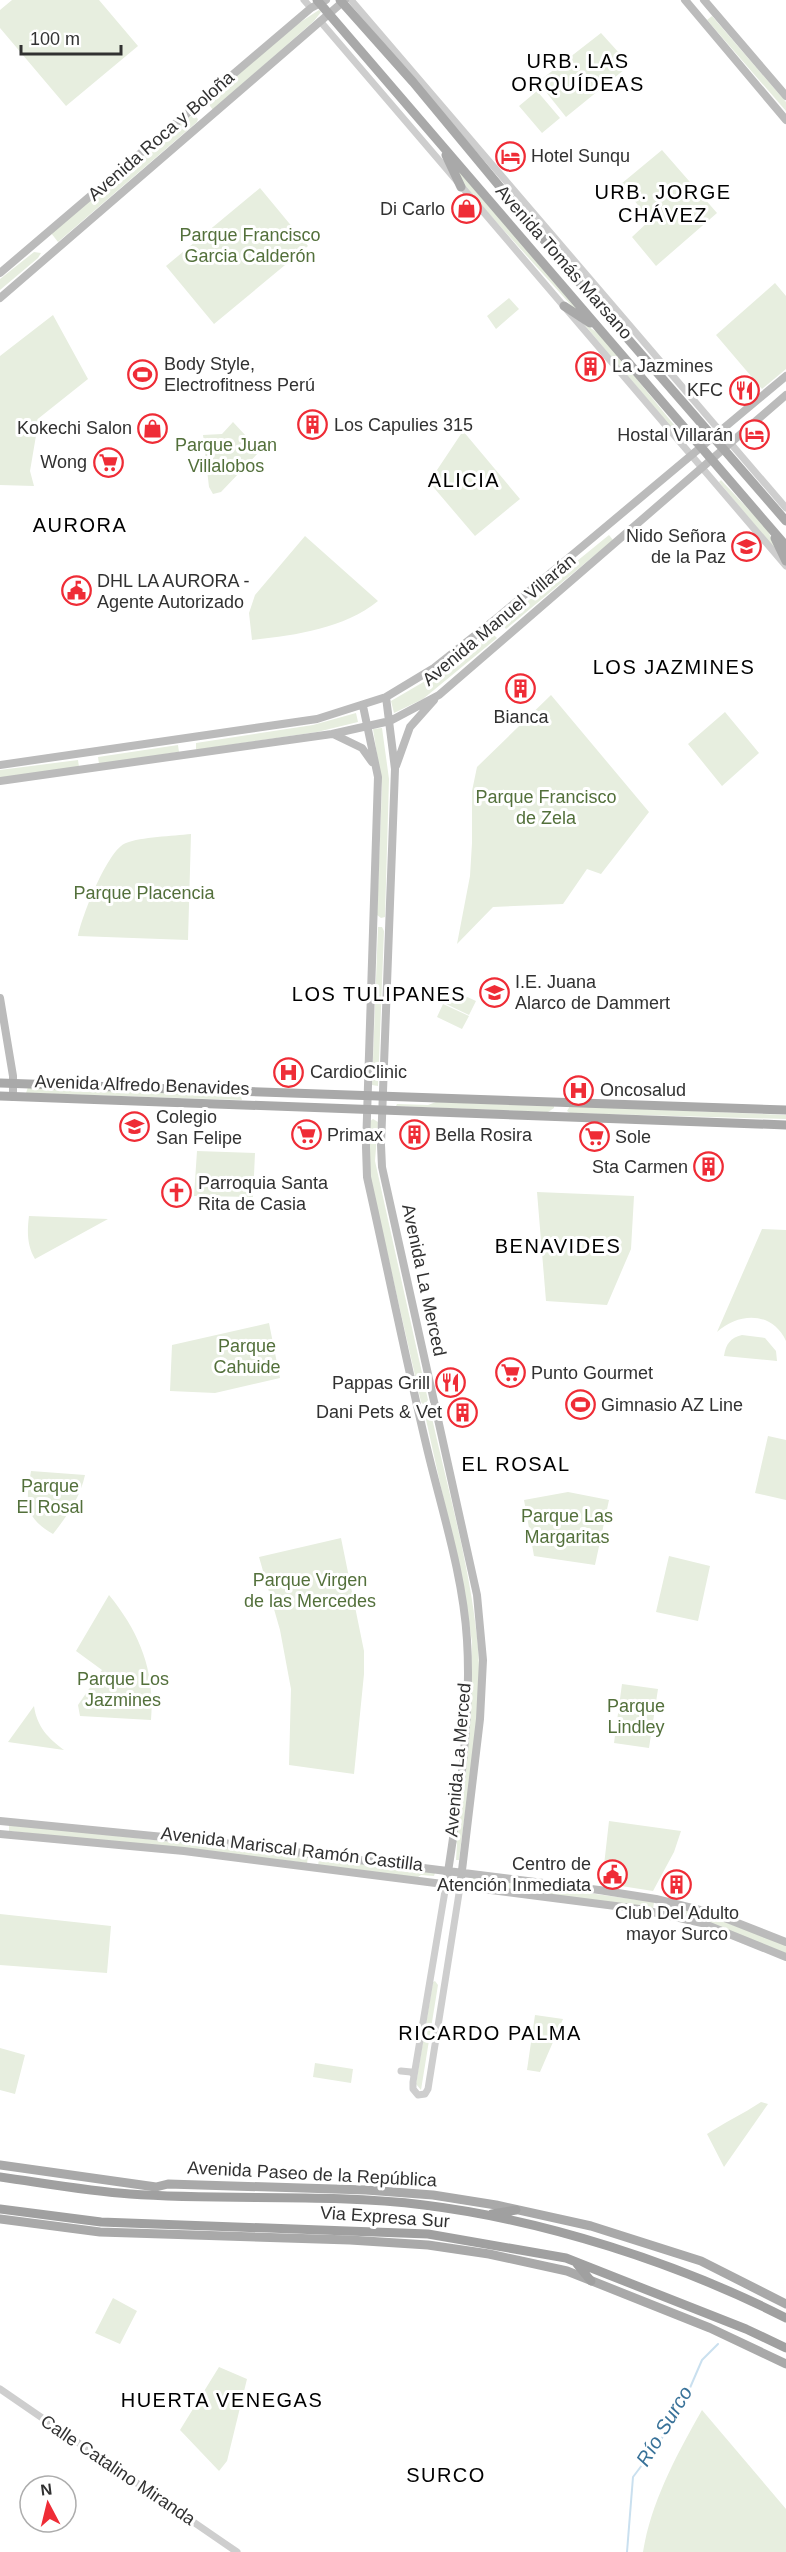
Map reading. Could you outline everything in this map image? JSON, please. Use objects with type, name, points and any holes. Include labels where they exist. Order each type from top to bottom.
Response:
[{"type":"highway","name":"Via Expresa Sur","points":[[0,2177],[130,2194],[363,2200],[425,2205],[593,2240],[687,2275],[786,2318]]},
{"type":"highway","name":"Via Expresa Sur","points":[[0,2209],[101,2222],[428,2234],[566,2258],[746,2329],[786,2348]]},
{"type":"highway","points":[[486,2216],[516,2210]]},
{"type":"highway","points":[[576,2262],[591,2281]]},
{"type":"main road","points":[[685,0],[786,120]]},
{"type":"main road","points":[[704,0],[786,96]]},
{"type":"main road","name":"Avenida Tomás Marsano","points":[[345,1],[588,293],[727,445],[786,521]]},
{"type":"main road","name":"Avenida Roca y Boloña","points":[[0,298],[345,1]]},
{"type":"main road","name":"Avenida Tomás Marsano","points":[[318,3],[786,546]]},
{"type":"main road","name":"Avenida Roca y Boloña","points":[[0,273],[318,3]]},
{"type":"main road","points":[[439,142],[461,187]]},
{"type":"main road","points":[[564,306],[600,331]]},
{"type":"main road","name":"Avenida Manuel Villarán","points":[[0,765],[317,719],[386,697],[434,668],[786,376]]},
{"type":"main road","name":"Avenida Manuel Villarán","points":[[0,781],[332,734],[390,721],[439,695],[786,395]]},
{"type":"main road","points":[[608,525],[620,539]]},
{"type":"main road","points":[[769,525],[786,561]]},
{"type":"main road","points":[[395,769],[410,727],[439,695]]},
{"type":"main road","points":[[386,697],[395,769]]},
{"type":"main road","name":"Avenida La Merced","points":[[363,706],[369,725],[378,777],[367,1177],[405,1357],[462,1595],[467,1638],[469,1680],[466,1718],[446,1885]]},
{"type":"main road","points":[[332,734],[366,751],[378,777]]},
{"type":"main road","name":"Avenida La Merced","points":[[395,769],[382,1110],[382,1167],[477,1595],[483,1660],[480,1719],[460,1887]]},
{"type":"main road","points":[[374,922],[389,922]]},
{"type":"main road","points":[[0,998],[13,1097]]},
{"type":"main road","name":"Avenida Alfredo Benavides","points":[[0,1083],[786,1110]]},
{"type":"main road","name":"Avenida Alfredo Benavides","points":[[0,1096],[786,1125]]},
{"type":"main road","points":[[564,1102],[564,1116]]},
{"type":"main road","name":"Avenida Mariscal Ramón Castilla","points":[[0,1821],[215,1842],[448,1870],[661,1900],[712,1913],[786,1942]]},
{"type":"main road","name":"Avenida Mariscal Ramón Castilla","points":[[0,1834],[91,1841],[658,1913],[702,1923],[786,1957]]},
{"type":"main road","points":[[314,1868],[315,1854]]},
{"type":"main road","points":[[658,1913],[661,1900]]},
{"type":"main road","name":"Avenida Paseo de la República","points":[[0,2165],[156,2187],[168,2184],[366,2190],[433,2195],[591,2226],[701,2261],[786,2304]]},
{"type":"main road","points":[[0,2219],[100,2232],[350,2240],[428,2245],[567,2271],[710,2328],[786,2364]]},
{"type":"street","name":"Avenida Tomás Marsano","points":[[304,0],[318,3]]},
{"type":"street","name":"Avenida Tomás Marsano","points":[[320,21],[786,566]]},
{"type":"street","name":"Avenida Tomás Marsano","points":[[727,445],[786,508]]},
{"type":"street","name":"Avenida La Merced","points":[[446,1885],[414,2075],[413,2089],[418,2095],[425,2094],[460,1887]]},
{"type":"street","points":[[432,1972],[445,1974]]},
{"type":"street","points":[[401,2071],[411,2072],[414,2075]]},
{"type":"street","name":"Calle Catalino Miranda","points":[[0,2389],[236,2552]]},
{"type":"green space","points":[[12,0],[99,0],[138,46],[66,106],[0,28],[0,10]]},
{"type":"green space","points":[[319,10],[321,12],[314,21],[213,110],[207,102],[293,27]]},
{"type":"green space","points":[[712,16],[786,102],[786,111],[707,20]]},
{"type":"green space","points":[[601,33],[630,65],[566,117],[538,82]]},
{"type":"green space","points":[[537,91],[560,118],[542,133],[519,106]]},
{"type":"green space","points":[[194,115],[198,119],[197,122],[58,242],[51,233]]},
{"type":"green space","points":[[662,150],[717,213],[656,266],[632,237],[650,220],[621,184]]},
{"type":"green space","points":[[452,162],[580,312],[579,314],[464,186]]},
{"type":"green space","name":"Parque Francisco Garcia Calderón","points":[[260,188],[308,246],[214,324],[166,266]]},
{"type":"green space","points":[[34,252],[41,253],[0,290],[0,279]]},
{"type":"green space","points":[[775,283],[786,296],[786,369],[762,389],[716,335]]},
{"type":"green space","points":[[509,298],[519,309],[496,329],[487,316]]},
{"type":"green space","points":[[53,315],[88,379],[39,418],[30,471],[34,486],[0,485],[0,356]]},
{"type":"green space","points":[[583,323],[601,335],[688,442],[685,444]]},
{"type":"green space","name":"Parque Juan Villalobos","points":[[233,422],[260,451],[221,492],[213,494],[209,487],[203,435],[222,434]]},
{"type":"green space","points":[[463,431],[520,499],[475,536],[429,482]]},
{"type":"green space","points":[[721,480],[767,529],[778,553],[719,482]]},
{"type":"green space","points":[[609,535],[613,540],[506,629],[501,623]]},
{"type":"green space","points":[[305,536],[378,601],[350,618],[318,629],[252,640],[249,613],[255,595]]},
{"type":"green space","points":[[490,631],[497,638],[423,699],[394,713],[391,701],[432,677]]},
{"type":"green space","name":"Parque Francisco de Zela","points":[[551,695],[649,812],[601,874],[587,869],[563,904],[493,907],[457,944],[470,876],[472,791],[477,767]]},
{"type":"green space","points":[[725,712],[759,753],[722,786],[688,744]]},
{"type":"green space","points":[[356,713],[358,722],[317,732],[196,750],[196,743],[313,725]]},
{"type":"green space","points":[[382,728],[389,779],[385,917],[381,918],[377,915],[382,786],[373,729]]},
{"type":"green space","points":[[178,745],[179,752],[99,764],[98,757]]},
{"type":"green space","points":[[78,760],[79,767],[0,778],[0,770]]},
{"type":"green space","name":"Parque Placencia","points":[[191,834],[188,940],[78,936],[97,884],[111,857],[119,848],[126,843],[140,839]]},
{"type":"green space","points":[[378,927],[382,927],[384,931],[378,1086],[372,1085]]},
{"type":"green space","points":[[450,989],[476,1001],[469,1015],[444,1003]]},
{"type":"green space","points":[[443,1004],[469,1016],[462,1029],[437,1017]]},
{"type":"green space","points":[[28,1087],[241,1096],[242,1100],[26,1093]]},
{"type":"green space","points":[[436,1102],[554,1106],[554,1108],[548,1112],[396,1106],[397,1104],[428,1105]]},
{"type":"green space","points":[[570,1106],[786,1115],[786,1119],[570,1113],[567,1111]]},
{"type":"green space","points":[[373,1119],[378,1122],[375,1161],[428,1400],[424,1405],[421,1402],[370,1177],[369,1122]]},
{"type":"green space","points":[[197,1151],[255,1153],[253,1197],[194,1196]]},
{"type":"green space","points":[[537,1192],[634,1196],[631,1249],[607,1305],[546,1301]]},
{"type":"green space","points":[[29,1216],[108,1219],[35,1259],[28,1238]]},
{"type":"green space","points":[[762,1229],[786,1230],[786,1341],[772,1324],[754,1318],[735,1321],[717,1332]]},
{"type":"green space","name":"Parque Cahuide","points":[[269,1323],[280,1378],[215,1393],[170,1391],[172,1345]]},
{"type":"green space","points":[[742,1335],[765,1338],[776,1351],[777,1361],[724,1356],[729,1342]]},
{"type":"green space","points":[[425,1415],[431,1415],[432,1418],[451,1499],[469,1582],[477,1637],[479,1691],[477,1720],[459,1860],[456,1860],[455,1839],[470,1713],[472,1642],[465,1596]]},
{"type":"green space","points":[[768,1436],[786,1440],[786,1500],[755,1493]]},
{"type":"green space","name":"Parque El Rosal","points":[[31,1471],[85,1475],[76,1499],[53,1534],[36,1521],[29,1507],[28,1491]]},
{"type":"green space","name":"Parque Las Margaritas","points":[[568,1492],[609,1500],[595,1565],[534,1556],[524,1500]]},
{"type":"green space","name":"Parque Virgen de las Mercedes","points":[[341,1538],[364,1651],[364,1674],[354,1774],[289,1765],[291,1689],[280,1630],[259,1557]]},
{"type":"green space","points":[[669,1556],[710,1566],[698,1621],[656,1612]]},
{"type":"green space","name":"Parque Los Jazmines","points":[[109,1595],[129,1624],[143,1653],[150,1685],[151,1720],[80,1716],[78,1705],[102,1670],[76,1651]]},
{"type":"green space","name":"Parque Lindley","points":[[622,1684],[658,1689],[649,1748],[614,1743]]},
{"type":"green space","points":[[34,1706],[44,1731],[64,1750],[8,1742]]},
{"type":"green space","points":[[609,1821],[681,1831],[674,1852],[653,1891],[602,1883]]},
{"type":"green space","points":[[9,1824],[308,1857],[307,1863],[9,1831]]},
{"type":"green space","points":[[319,1858],[435,1873],[434,1876],[421,1875],[415,1879],[318,1866]]},
{"type":"green space","points":[[471,1877],[654,1902],[653,1909],[470,1885]]},
{"type":"green space","points":[[671,1906],[701,1913],[786,1945],[786,1954],[669,1913]]},
{"type":"green space","points":[[0,1914],[111,1926],[107,1973],[0,1965]]},
{"type":"green space","points":[[435,1981],[438,1985],[421,2090],[416,2084]]},
{"type":"green space","points":[[535,2015],[563,2019],[540,2072],[527,2070]]},
{"type":"green space","points":[[0,2048],[25,2055],[15,2094],[0,2090]]},
{"type":"green space","points":[[315,2063],[353,2069],[351,2083],[313,2077]]},
{"type":"green space","points":[[761,2102],[768,2104],[724,2167],[707,2134]]},
{"type":"green space","points":[[113,2298],[137,2311],[120,2344],[95,2333]]},
{"type":"green space","points":[[219,2367],[247,2379],[227,2461],[219,2471],[180,2430]]},
{"type":"green space","points":[[702,2410],[786,2509],[786,2552],[643,2552],[659,2497],[674,2461]]},
{"type":"waterway","name":"Río Surco","points":[[627,2552],[633,2477],[661,2440],[674,2413],[686,2397],[702,2360],[718,2344]]},
{"type":"place","name":"Hotel Sunqu","points":[[510,156]]},
{"type":"place","name":"Di Carlo","points":[[466,209]]},
{"type":"place","name":"La Jazmines","points":[[591,366]]},
{"type":"place","name":"Body Style, Electrofitness Perú","points":[[143,374]]},
{"type":"place","name":"KFC","points":[[744,390]]},
{"type":"place","name":"Los Capulies 315","points":[[313,425]]},
{"type":"place","name":"Kokechi Salon","points":[[153,428]]},
{"type":"place","name":"Hostal Villarán","points":[[754,435]]},
{"type":"place","name":"Wong","points":[[108,462]]},
{"type":"place","name":"Nido Señora de la Paz","points":[[747,546]]},
{"type":"place","name":"DHL LA AURORA - Agente Autorizado","points":[[76,591]]},
{"type":"place","name":"Bianca","points":[[521,688]]},
{"type":"place","name":"I.E. Juana Alarco de Dammert","points":[[494,992]]},
{"type":"place","name":"CardioClinic","points":[[289,1072]]},
{"type":"place","name":"Oncosalud","points":[[579,1090]]},
{"type":"place","name":"Colegio San Felipe","points":[[135,1127]]},
{"type":"place","name":"Primax","points":[[306,1135]]},
{"type":"place","name":"Bella Rosira","points":[[414,1135]]},
{"type":"place","name":"Sole","points":[[594,1137]]},
{"type":"place","name":"Sta Carmen","points":[[709,1167]]},
{"type":"place","name":"Parroquia Santa Rita de Casia","points":[[177,1193]]},
{"type":"place","name":"Punto Gourmet","points":[[510,1373]]},
{"type":"place","name":"Pappas Grill","points":[[451,1383]]},
{"type":"place","name":"Gimnasio AZ Line","points":[[580,1405]]},
{"type":"place","name":"Dani Pets & Vet","points":[[463,1412]]},
{"type":"place","name":"Centro de Atención Inmediata","points":[[612,1874]]},
{"type":"place","name":"Club Del Adulto mayor Surco","points":[[677,1884]]},
{"type":"district","name":"URB. LAS ORQUÍDEAS","points":[[578,72]]},
{"type":"district","name":"URB. JORGE CHÁVEZ","points":[[663,204]]},
{"type":"district","name":"ALICIA","points":[[464,480]]},
{"type":"district","name":"AURORA","points":[[80,525]]},
{"type":"district","name":"LOS JAZMINES","points":[[674,667]]},
{"type":"district","name":"LOS TULIPANES","points":[[379,994]]},
{"type":"district","name":"BENAVIDES","points":[[558,1246]]},
{"type":"district","name":"EL ROSAL","points":[[516,1464]]},
{"type":"district","name":"RICARDO PALMA","points":[[490,2033]]},
{"type":"district","name":"HUERTA VENEGAS","points":[[222,2400]]},
{"type":"district","name":"SURCO","points":[[446,2475]]}]
